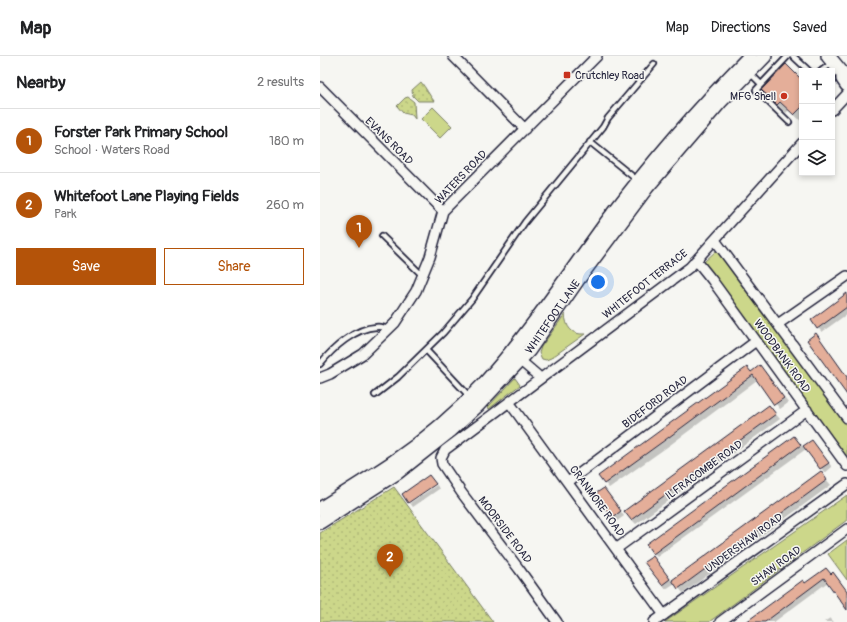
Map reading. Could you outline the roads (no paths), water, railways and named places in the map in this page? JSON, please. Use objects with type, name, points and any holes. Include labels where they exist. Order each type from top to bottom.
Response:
[{"type":"street","points":[[453,56],[525,129]]},
{"type":"street","name":"WATERS ROAD","points":[[320,378],[330,374],[363,354],[394,323],[416,291],[430,257],[443,211],[597,56]]},
{"type":"street","name":"WHITEFOOT LANE","points":[[644,184],[700,110],[750,56]]},
{"type":"street","name":"WHITEFOOT LANE","points":[[320,509],[450,431],[477,406],[515,356],[529,330],[611,217],[765,56]]},
{"type":"street","name":"EVANS ROAD","points":[[320,87],[443,211]]},
{"type":"street","points":[[835,107],[847,94]]},
{"type":"street","name":"WHITEFOOT TERRACE","points":[[445,450],[664,287],[695,261],[799,146]]},
{"type":"street","name":"WOODBANK ROAD","points":[[715,240],[847,418]]},
{"type":"street","name":"WOODBANK ROAD","points":[[695,261],[700,265],[847,466]]},
{"type":"street","points":[[778,324],[847,276]]},
{"type":"street","name":"BIDEFORD ROAD","points":[[568,482],[756,341]]},
{"type":"street","points":[[515,356],[540,379]]},
{"type":"street","name":"WHITEFOOT LANE","points":[[320,522],[398,472],[443,422],[515,356]]},
{"type":"street","name":"CRANMORE ROAD","points":[[509,402],[664,615]]},
{"type":"street","name":"ILFRACOMBE ROAD","points":[[616,549],[807,410]]},
{"type":"street","name":"MOORSIDE ROAD","points":[[445,450],[441,458],[442,464],[461,492],[520,569],[557,622]]},
{"type":"street","name":"UNDERSHAW ROAD","points":[[654,622],[847,484]]},
{"type":"street","name":"SHAW ROAD","points":[[720,622],[847,529]]},
{"type":"lane","points":[[788,56],[756,90],[789,122]]},
{"type":"lane","points":[[793,56],[805,68]]},
{"type":"lane","points":[[375,395],[398,377],[426,350],[443,333],[472,299],[525,222],[603,127],[608,118],[654,64]]},
{"type":"lane","points":[[749,72],[761,84]]},
{"type":"lane","points":[[590,142],[644,184]]},
{"type":"lane","points":[[382,236],[422,275]]},
{"type":"lane","points":[[320,364],[337,347],[354,334],[377,327],[388,329]]},
{"type":"lane","points":[[426,350],[470,397]]},
{"type":"place","name":"Crutchley Road","points":[[567,75]]},
{"type":"place","name":"MFG Shell","points":[[784,96]]},
{"type":"place","name":"Forster Park Primary School","points":[[359,248]]},
{"type":"place","name":"Whitefoot Lane Playing Fields","points":[[390,577]]}]
